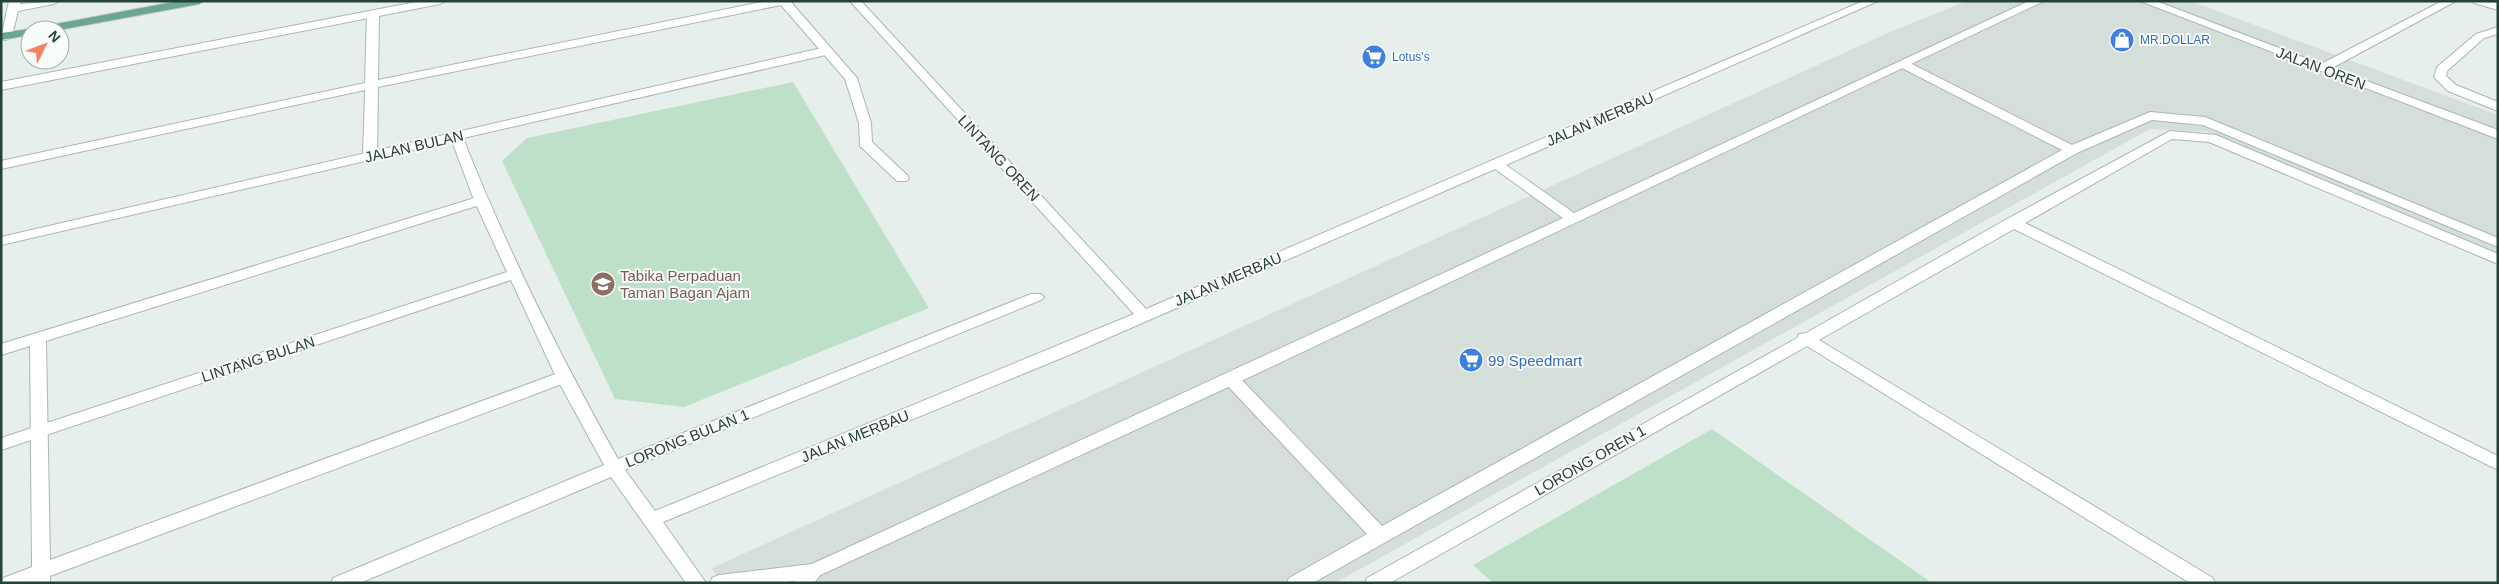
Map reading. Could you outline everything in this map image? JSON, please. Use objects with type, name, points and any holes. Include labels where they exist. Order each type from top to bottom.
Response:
[{"type":"main road","points":[[70,25],[199,1]]},
{"type":"main road","points":[[3,37],[20,34]]},
{"type":"street","points":[[3,37],[15,5],[54,1]]},
{"type":"street","points":[[365,1],[373,14]]},
{"type":"street","points":[[370,156],[373,14],[378,1]]},
{"type":"street","points":[[1,86],[440,1]]},
{"type":"street","points":[[1,165],[371,85],[784,1],[851,78],[865,123],[865,142],[902,178]]},
{"type":"street","name":"LINTANG OREN","points":[[855,1],[1143,315]]},
{"type":"street","name":"JALAN MERBAU","points":[[652,519],[1063,351],[1873,1]]},
{"type":"street","points":[[719,583],[808,577],[2039,1]]},
{"type":"street","name":"JALAN OREN","points":[[2145,1],[2498,135]]},
{"type":"street","points":[[2322,68],[2451,1]]},
{"type":"street","points":[[2478,1],[2498,7]]},
{"type":"street","points":[[2498,30],[2480,36],[2441,70],[2440,77],[2452,88],[2498,106]]},
{"type":"street","name":"JALAN BULAN","points":[[1,242],[826,51]]},
{"type":"street","points":[[1904,64],[2072,150]]},
{"type":"street","points":[[1296,583],[2072,150],[2150,116],[2205,121],[2498,243]]},
{"type":"street","name":"LORONG OREN 1","points":[[1374,583],[1805,338],[2170,135],[2191,134],[2211,138],[2498,260]]},
{"type":"street","points":[[456,136],[481,200],[564,377],[614,468],[697,583]]},
{"type":"street","points":[[1496,164],[1573,219]]},
{"type":"street","points":[[1,350],[481,200]]},
{"type":"street","points":[[2012,222],[2498,464]]},
{"type":"street","name":"LINTANG BULAN","points":[[1,444],[516,274]]},
{"type":"street","name":"LORONG BULAN 1","points":[[340,583],[614,468],[1036,297]]},
{"type":"street","points":[[1805,338],[2206,583]]},
{"type":"street","points":[[38,339],[41,577]]},
{"type":"street","points":[[10,583],[41,577],[564,377]]},
{"type":"street","points":[[1231,379],[1381,537]]},
{"type":"shaded area","points":[[1967,1],[2190,1],[2498,115],[2498,254],[2207,132],[2150,129],[1335,583],[720,583],[712,568],[1890,32]]},
{"type":"green space","points":[[793,82],[929,308],[684,407],[615,399],[502,161],[527,138]]},
{"type":"green space","points":[[1712,429],[1932,583],[1493,583],[1473,565]]},
{"type":"place","name":"MR.DOLLAR","points":[[2122,40]]},
{"type":"place","name":"Lotus's","points":[[1374,57]]},
{"type":"place","name":"Tabika Perpaduan Taman Bagan Ajam","points":[[603,284]]},
{"type":"place","name":"99 Speedmart","points":[[1471,360]]}]
